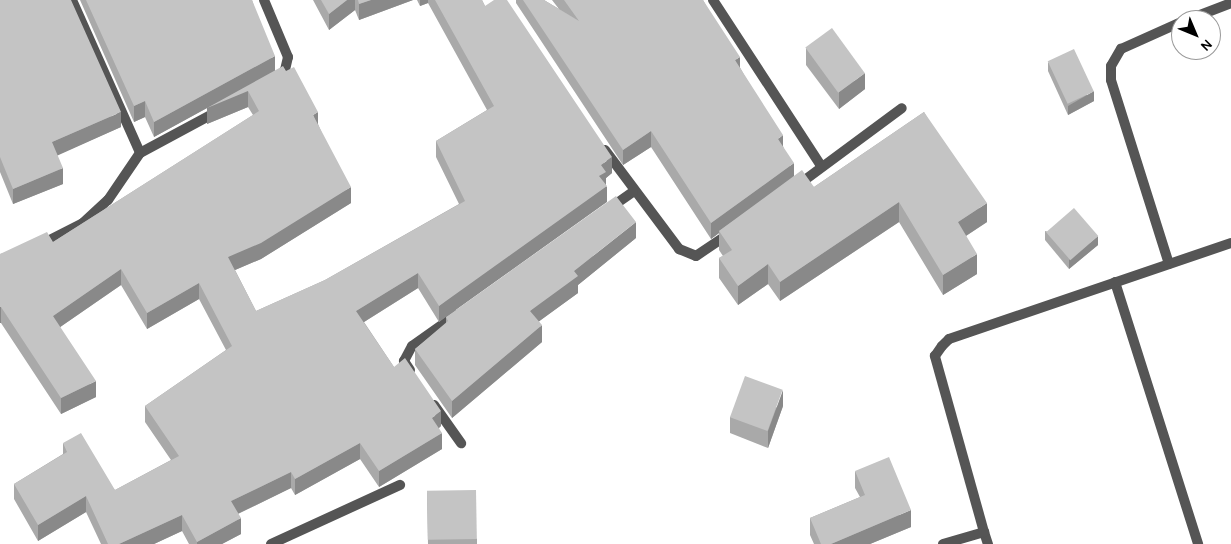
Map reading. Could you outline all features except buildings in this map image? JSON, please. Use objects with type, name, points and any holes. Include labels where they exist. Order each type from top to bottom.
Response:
[{"type":"street","points":[[72,0],[140,153]]},
{"type":"street","points":[[264,0],[288,57],[285,70],[266,84]]},
{"type":"street","points":[[713,0],[822,167]]},
{"type":"street","points":[[1211,10],[1231,2]]},
{"type":"street","points":[[1169,264],[1111,80],[1111,66],[1121,49],[1171,26]]},
{"type":"street","points":[[28,250],[83,223],[108,200],[140,153],[232,103]]},
{"type":"street","points":[[790,190],[902,108]]},
{"type":"street","points":[[596,136],[633,192],[688,255],[702,254],[742,225]]},
{"type":"street","points":[[601,215],[633,192]]},
{"type":"street","points":[[988,544],[935,356],[949,339],[1231,243]]},
{"type":"street","points":[[1115,282],[1198,544]]},
{"type":"street","points":[[415,377],[404,361],[405,354],[465,309]]},
{"type":"street","points":[[427,394],[461,443]]},
{"type":"street","points":[[271,544],[400,485]]},
{"type":"street","points":[[944,544],[984,532]]}]
